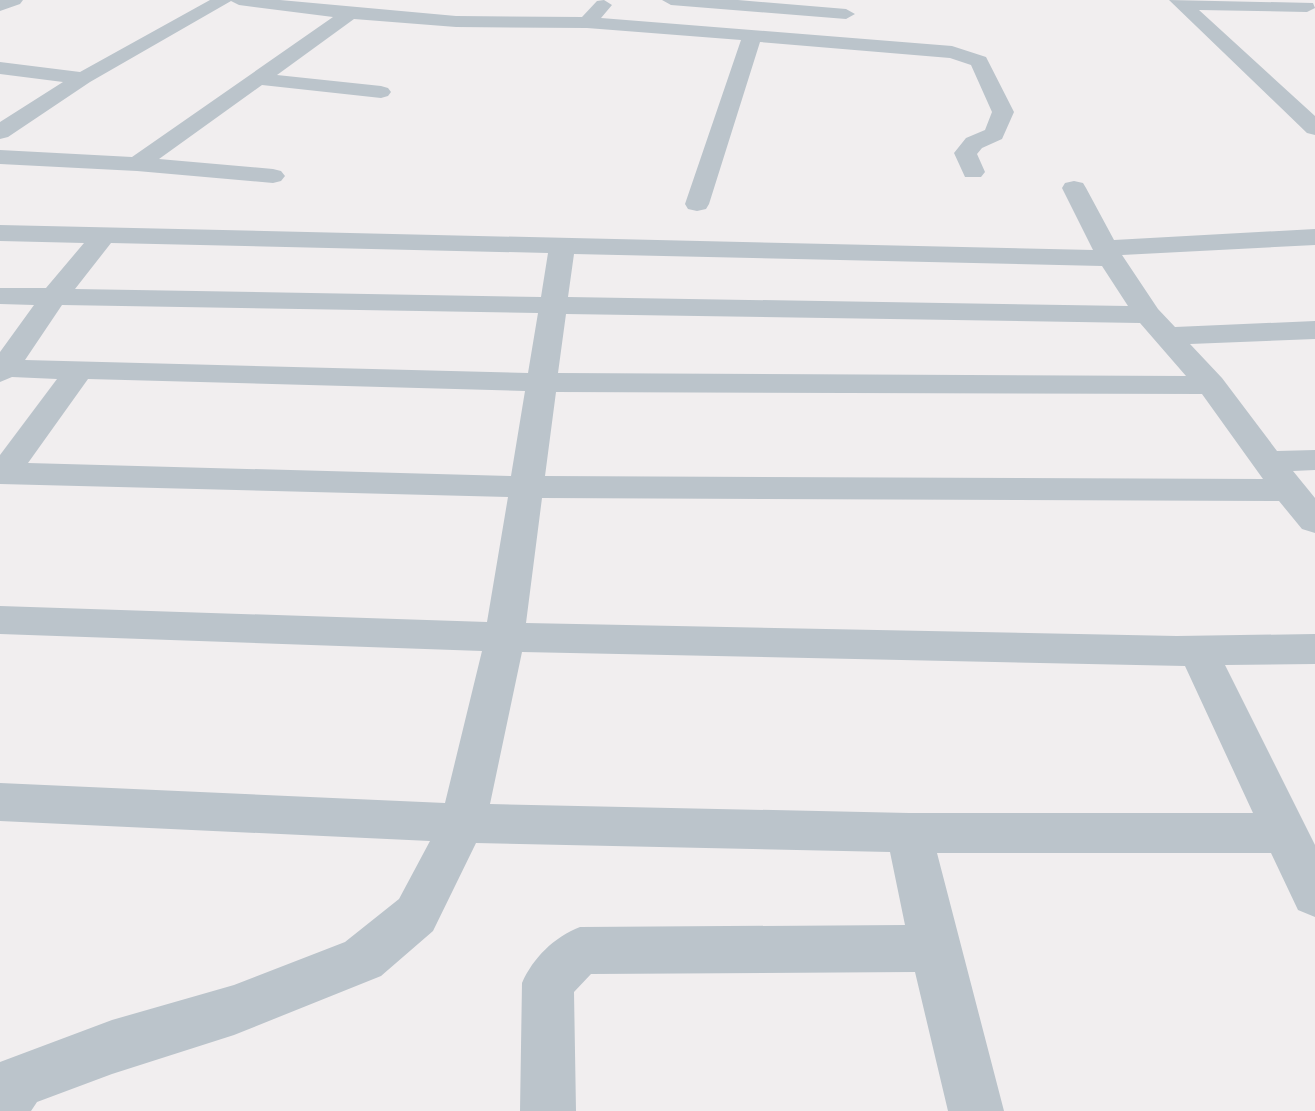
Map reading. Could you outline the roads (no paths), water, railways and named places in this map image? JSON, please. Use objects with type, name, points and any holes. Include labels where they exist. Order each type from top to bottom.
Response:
[{"type":"street","points":[[0,6],[14,0]]},
{"type":"street","points":[[0,132],[83,78],[223,0]]},
{"type":"street","points":[[239,0],[325,12],[353,11],[491,25],[587,22],[952,52],[979,61],[1003,112],[994,134],[974,143],[965,153],[973,172]]},
{"type":"street","points":[[136,164],[353,11],[391,0]]},
{"type":"street","points":[[446,21],[474,0]]},
{"type":"street","points":[[587,22],[607,0]]},
{"type":"street","points":[[671,0],[733,2],[846,14]]},
{"type":"street","points":[[715,33],[733,2]]},
{"type":"street","points":[[1180,2],[1307,7]]},
{"type":"street","points":[[1180,2],[1315,128]]},
{"type":"street","points":[[697,204],[752,36]]},
{"type":"street","points":[[0,68],[83,78]]},
{"type":"street","points":[[259,79],[381,92]]},
{"type":"street","points":[[1274,91],[1301,90]]},
{"type":"street","points":[[0,157],[136,164],[272,176]]},
{"type":"street","points":[[1074,188],[1108,253],[1157,325],[1211,385],[1315,521]]},
{"type":"street","points":[[0,233],[562,246],[1108,253],[1315,237]]},
{"type":"street","points":[[1,370],[103,236]]},
{"type":"street","points":[[6,1091],[112,1047],[234,1010],[363,958],[416,915],[463,823],[505,637],[562,246]]},
{"type":"street","points":[[0,296],[554,305],[1315,330]]},
{"type":"street","points":[[1,370],[644,385],[1211,385]]},
{"type":"street","points":[[2,473],[79,370]]},
{"type":"street","points":[[1268,462],[1315,460]]},
{"type":"street","points":[[2,473],[527,486],[1289,490]]},
{"type":"street","points":[[0,620],[505,637],[1198,651],[1315,649]]},
{"type":"street","points":[[1198,651],[1315,895]]},
{"type":"street","points":[[0,802],[463,823],[909,833],[1285,833]]},
{"type":"street","points":[[909,833],[934,948],[976,1111]]},
{"type":"street","points":[[548,1111],[548,983],[580,951],[934,948]]}]
